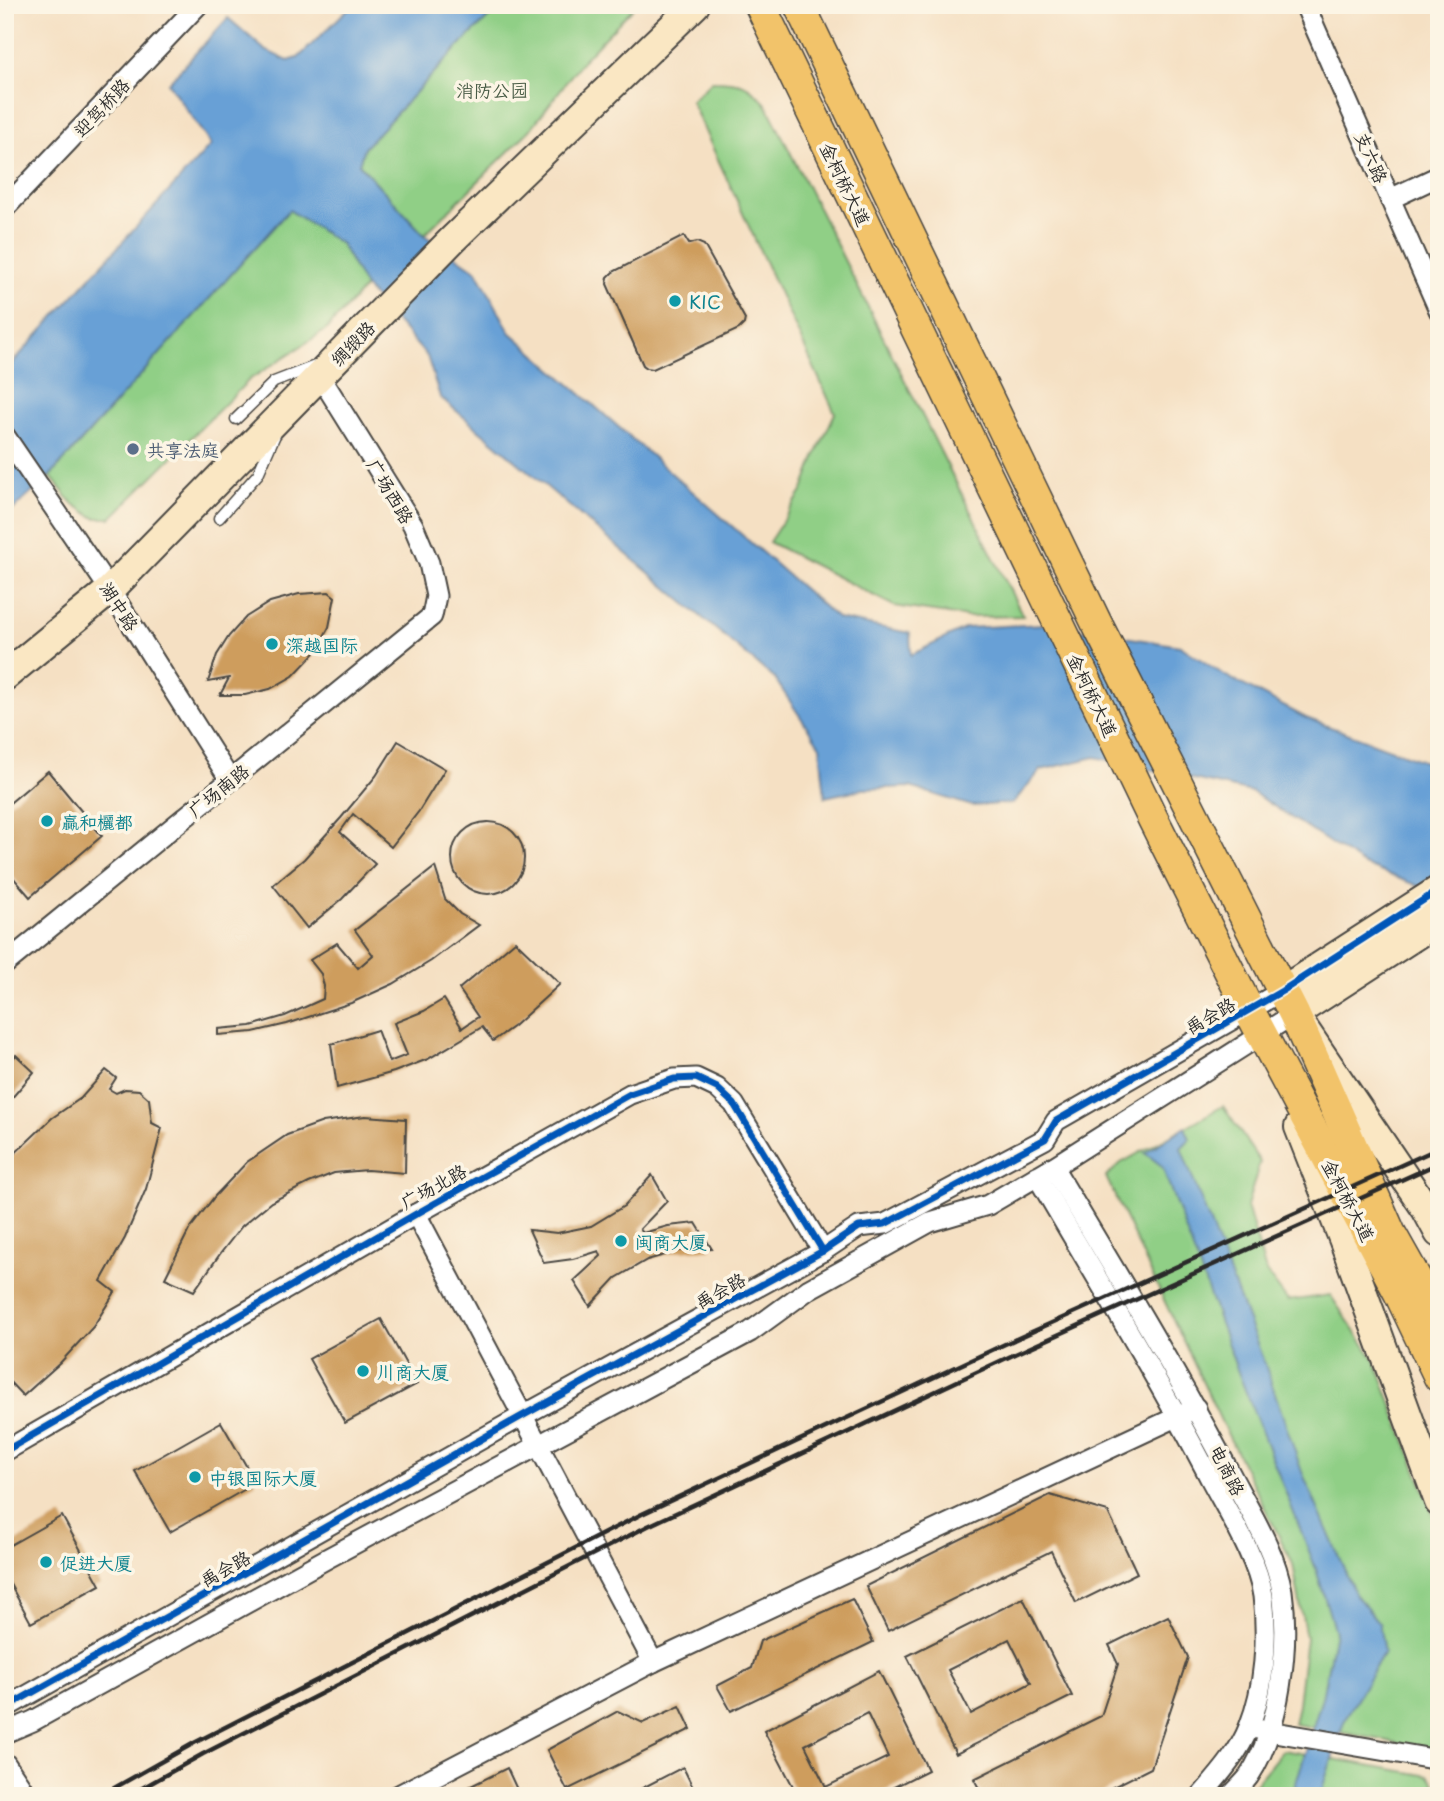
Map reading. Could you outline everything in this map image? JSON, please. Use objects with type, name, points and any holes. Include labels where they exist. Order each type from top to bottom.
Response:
[{"type":"main road","name":"金柯桥大道","points":[[760,5],[1153,819],[1255,1022],[1399,1293],[1439,1377]]},
{"type":"main road","name":"金柯桥大道","points":[[799,5],[1096,622],[1288,1002],[1390,1232],[1439,1318]]},
{"type":"street","name":"迎驾桥路","points":[[5,208],[198,5]]},
{"type":"street","name":"绸缎路","points":[[5,676],[110,590],[453,239],[695,5]]},
{"type":"street","name":"支六路","points":[[1305,5],[1439,310]]},
{"type":"street","points":[[1390,199],[1439,176]]},
{"type":"street","name":"广场西路","points":[[329,367],[413,525],[429,563],[436,596],[432,616]]},
{"type":"street","name":"湖中路","points":[[5,436],[110,590],[230,780]]},
{"type":"street","name":"广场南路","points":[[5,964],[432,616]]},
{"type":"street","name":"禹会路","points":[[5,1733],[33,1721],[328,1558],[750,1332],[809,1289],[930,1222],[988,1205],[1045,1171],[1255,1022],[1433,903]]},
{"type":"street","points":[[1288,1002],[1426,1209],[1439,1233]]},
{"type":"street","points":[[1255,1022],[1344,1241],[1439,1502]]},
{"type":"street","name":"禹会路","points":[[5,1708],[524,1415],[823,1251],[859,1227],[885,1224],[1045,1139],[1056,1121],[1255,1022]]},
{"type":"street","name":"广场北路","points":[[5,1451],[630,1094],[674,1079],[696,1078],[717,1088],[734,1104],[823,1251]]},
{"type":"street","name":"电商路","points":[[1045,1171],[1271,1552],[1282,1590],[1286,1642],[1280,1685],[1270,1731],[1249,1776],[1231,1796]]},
{"type":"street","points":[[416,1214],[653,1662]]},
{"type":"street","points":[[397,1796],[653,1662],[1187,1412]]},
{"type":"street","name":"电商路","points":[[1187,1412],[1246,1545],[1263,1593],[1265,1642],[1259,1689],[1249,1728],[1224,1770],[1200,1796]]},
{"type":"street","points":[[1249,1728],[1439,1760]]},
{"type":"street","points":[[5,1763],[27,1796]]},
{"type":"lane","points":[[236,419],[274,382],[329,367]]},
{"type":"lane","points":[[219,518],[258,474],[284,412]]},
{"type":"green space","name":"消防公园","points":[[501,5],[636,5],[583,60],[530,130],[424,235],[359,164],[364,148]]},
{"type":"green space","points":[[712,81],[748,87],[766,104],[1023,616],[968,617],[894,606],[769,542],[803,490],[835,413],[691,101]]},
{"type":"green space","points":[[289,210],[341,244],[365,287],[326,330],[249,380],[111,518],[95,518],[72,503],[50,476]]},
{"type":"green space","points":[[1223,1106],[1260,1162],[1247,1206],[1266,1272],[1288,1301],[1330,1295],[1375,1360],[1433,1514],[1439,1536],[1437,1750],[1294,1724],[1306,1638],[1293,1564],[1221,1421],[1106,1177],[1121,1163]]},
{"type":"green space","points":[[1283,1750],[1429,1776],[1435,1783],[1430,1796],[1245,1796]]},
{"type":"water","points":[[352,5],[501,5],[364,148],[359,164],[424,235],[477,271],[510,332],[838,619],[910,633],[911,655],[966,628],[1044,624],[1180,646],[1224,675],[1306,718],[1439,767],[1439,894],[1364,865],[1252,792],[1095,757],[1041,770],[1013,803],[972,806],[910,787],[862,789],[825,797],[820,746],[775,679],[440,397],[427,356],[365,287],[341,244],[289,210],[50,476],[5,517],[5,371],[211,145],[168,83],[228,18],[265,50],[288,61],[298,58]]},
{"type":"water","points":[[1185,1127],[1190,1139],[1181,1148],[1266,1367],[1302,1472],[1355,1594],[1379,1623],[1384,1652],[1345,1719],[1323,1786],[1323,1796],[1292,1796],[1322,1698],[1335,1632],[1316,1569],[1238,1372],[1162,1166],[1145,1153]]},
{"type":"building","name":"KIC","points":[[684,236],[689,244],[697,242],[704,245],[745,319],[744,324],[739,329],[653,369],[647,368],[643,365],[607,284],[608,277]]},
{"type":"building","name":"深越国际","points":[[329,592],[335,597],[329,627],[315,653],[293,676],[270,689],[245,695],[220,695],[229,678],[208,682],[217,655],[246,617],[270,602],[299,594]]},
{"type":"building","points":[[398,741],[445,769],[419,811],[391,847],[353,814],[340,832],[375,864],[342,899],[307,928],[273,885],[304,859],[341,818],[376,776]]},
{"type":"building","name":"赢和欐都","points":[[48,771],[102,836],[30,897],[5,868],[5,807]]},
{"type":"building","points":[[488,822],[508,828],[518,838],[524,858],[518,878],[508,888],[488,894],[468,888],[458,878],[452,858],[458,838],[468,828]]},
{"type":"building","points":[[435,867],[445,899],[460,914],[479,925],[431,961],[393,984],[351,1003],[287,1024],[253,1032],[218,1035],[218,1029],[251,1026],[285,1016],[323,999],[321,974],[310,960],[337,943],[358,968],[373,955],[355,930]]},
{"type":"building","points":[[515,941],[560,984],[514,1026],[493,1041],[482,1027],[428,1059],[337,1088],[331,1044],[377,1030],[389,1062],[407,1055],[394,1023],[424,1011],[444,999],[462,1028],[478,1017],[459,989]]},
{"type":"building","points":[[16,1055],[34,1072],[5,1106],[5,1058],[10,1062]]},
{"type":"building","points":[[106,1070],[116,1078],[109,1089],[116,1093],[125,1089],[139,1090],[149,1099],[152,1123],[162,1128],[146,1189],[125,1238],[101,1281],[115,1292],[93,1327],[60,1363],[23,1396],[5,1377],[5,1170],[10,1158],[52,1118],[81,1098]]},
{"type":"building","points":[[365,1116],[406,1119],[405,1173],[367,1170],[334,1173],[309,1183],[271,1202],[242,1226],[194,1291],[165,1278],[189,1230],[215,1196],[247,1162],[287,1135],[323,1122]]},
{"type":"building","name":"闽商大厦","points":[[652,1175],[667,1201],[640,1229],[643,1233],[668,1226],[696,1223],[712,1249],[679,1251],[647,1260],[616,1278],[590,1306],[574,1281],[601,1256],[599,1251],[573,1259],[544,1263],[529,1230],[557,1233],[591,1226],[624,1206]]},
{"type":"building","name":"川商大厦","points":[[381,1319],[417,1384],[345,1423],[309,1359]]},
{"type":"building","name":"中银国际大厦","points":[[221,1422],[256,1483],[170,1532],[135,1471]]},
{"type":"building","points":[[1050,1495],[1108,1512],[1137,1573],[1076,1603],[1051,1551],[888,1631],[866,1586]]},
{"type":"building","name":"促进大厦","points":[[62,1516],[100,1585],[31,1623],[5,1575],[5,1548]]},
{"type":"building","points":[[1023,1598],[1072,1696],[956,1754],[907,1656]],"holes":[[[1009,1639],[1031,1683],[971,1714],[948,1670]]]},
{"type":"building","points":[[852,1599],[873,1642],[731,1711],[717,1686],[752,1668],[760,1641]]},
{"type":"building","points":[[1168,1616],[1188,1657],[1151,1768],[1095,1796],[983,1796],[974,1779],[1101,1716],[1118,1664],[1109,1645]]},
{"type":"building","points":[[879,1671],[928,1770],[876,1796],[798,1796],[764,1731]],"holes":[[[867,1713],[888,1757],[826,1787],[805,1745]]]},
{"type":"building","points":[[680,1706],[691,1729],[567,1790],[547,1750],[618,1711],[643,1723]]},
{"type":"building","points":[[683,1767],[697,1796],[627,1796]]},
{"type":"building","points":[[507,1768],[520,1796],[451,1796]]},
{"type":"railway","points":[[100,1796],[196,1742],[642,1514],[1005,1344],[1439,1148]]},
{"type":"railway","points":[[128,1796],[203,1754],[648,1526],[1011,1356],[1439,1163]]},
{"type":"cycle path","points":[[5,1708],[524,1415],[823,1251],[859,1227],[885,1224],[1045,1139],[1056,1121],[1282,991],[1439,890]]},
{"type":"cycle path","points":[[5,1451],[630,1094],[674,1079],[696,1078],[717,1088],[734,1104],[823,1251]]},
{"type":"place","name":"KIC","points":[[675,301]]},
{"type":"place","name":"共享法庭","points":[[133,449]]},
{"type":"place","name":"深越国际","points":[[272,644]]},
{"type":"place","name":"赢和欐都","points":[[47,821]]},
{"type":"place","name":"闽商大厦","points":[[621,1241]]},
{"type":"place","name":"川商大厦","points":[[363,1371]]},
{"type":"place","name":"中银国际大厦","points":[[195,1477]]},
{"type":"place","name":"促进大厦","points":[[46,1562]]}]
